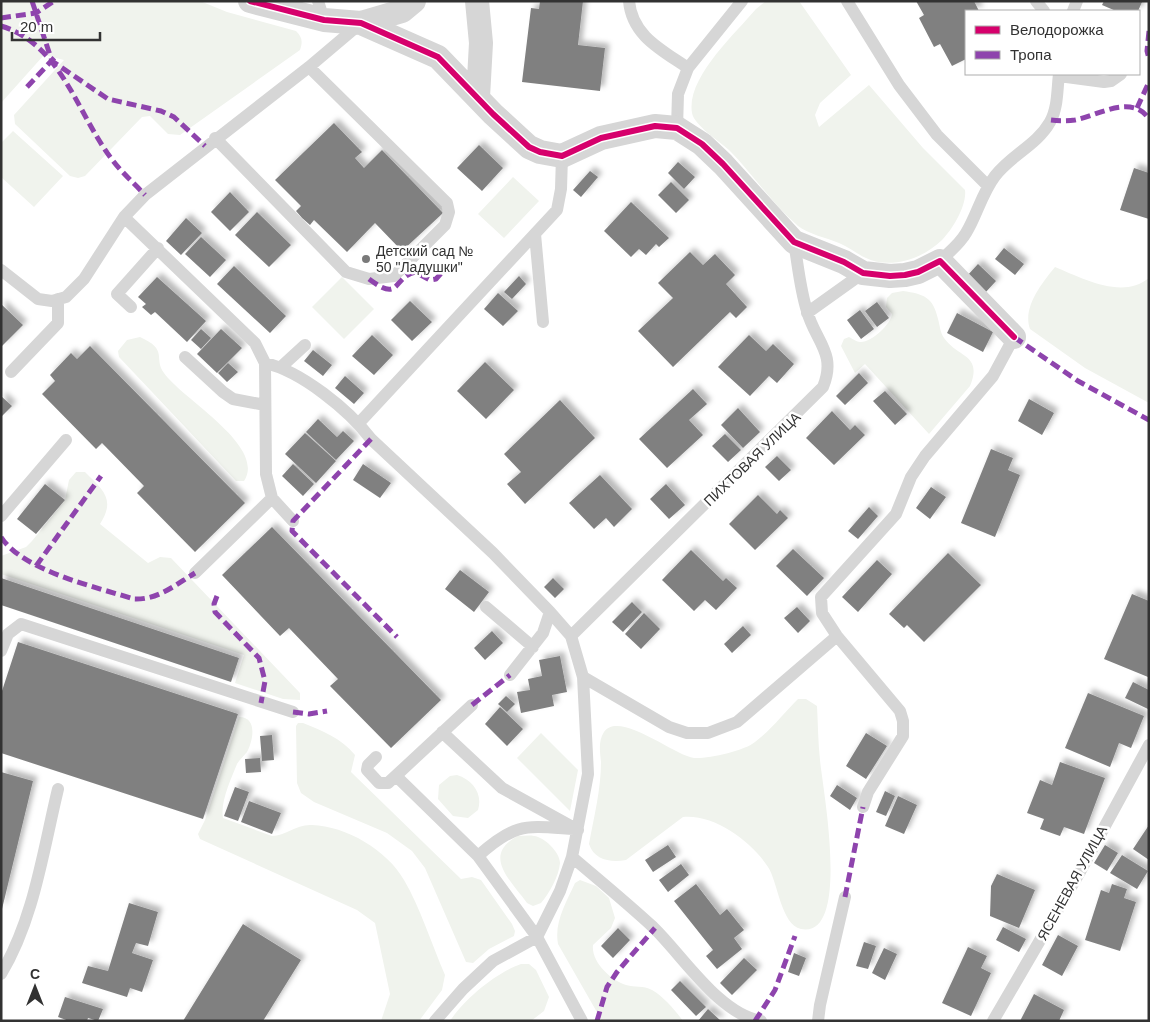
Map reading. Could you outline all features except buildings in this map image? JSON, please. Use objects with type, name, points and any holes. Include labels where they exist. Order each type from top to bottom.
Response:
[{"type":"street","points":[[250,1],[321,11],[360,23],[438,57],[493,114],[529,147],[550,155],[562,156],[601,138],[655,126],[676,128],[702,144],[723,164],[794,242],[844,262],[862,273],[890,276],[905,275],[918,272],[940,261],[1014,337]]},
{"type":"street","points":[[360,23],[402,11],[414,1]]},
{"type":"street","points":[[477,1],[481,44],[478,97]]},
{"type":"lane","points":[[628,1],[630,14],[641,33],[688,68]]},
{"type":"lane","points":[[676,128],[678,94],[688,68],[742,1]]},
{"type":"lane","points":[[847,1],[899,84],[937,135],[988,186]]},
{"type":"lane","points":[[1,270],[38,299],[66,297],[84,279],[124,216],[145,195],[215,138],[309,67],[360,23]]},
{"type":"lane","points":[[215,138],[346,272],[369,279],[394,276],[445,225],[449,212],[447,203],[309,67]]},
{"type":"lane","points":[[940,261],[958,244],[966,232],[988,186],[1012,159],[1044,132],[1051,120],[1056,104],[1059,75],[1104,82],[1111,81],[1119,75]]},
{"type":"lane","points":[[359,423],[557,210],[561,189],[562,156]]},
{"type":"lane","points":[[124,216],[255,343],[265,363],[266,474],[272,498],[293,521]]},
{"type":"lane","points":[[535,234],[543,322]]},
{"type":"lane","name":"ПИХТОВАЯ УЛИЦА","points":[[571,636],[823,387],[829,367],[824,347],[807,313],[794,242]]},
{"type":"lane","points":[[131,307],[117,294],[158,248]]},
{"type":"lane","points":[[807,313],[862,273]]},
{"type":"lane","points":[[11,372],[58,323],[58,299]]},
{"type":"lane","points":[[863,807],[868,792],[903,736],[903,721],[900,711],[837,636],[822,613],[821,597],[896,514],[911,477],[920,463],[993,376],[1014,337]]},
{"type":"lane","points":[[281,367],[305,345]]},
{"type":"lane","points":[[185,357],[233,399],[265,405]]},
{"type":"lane","points":[[265,363],[281,367],[323,394],[359,423],[371,439],[494,553],[571,636],[583,677],[588,774],[572,857],[560,891],[537,937],[493,961],[463,988],[435,1021]]},
{"type":"lane","points":[[1,516],[66,440]]},
{"type":"lane","points":[[195,574],[272,498]]},
{"type":"lane","points":[[486,607],[532,647]]},
{"type":"lane","points":[[510,675],[543,633],[550,612]]},
{"type":"lane","points":[[1,650],[8,634],[21,624],[293,712]]},
{"type":"lane","points":[[583,677],[669,727],[687,733],[708,733],[737,722],[837,636]]},
{"type":"lane","points":[[376,757],[368,765],[369,773],[379,783],[384,784],[396,776],[472,706]]},
{"type":"lane","points":[[442,732],[502,788],[578,830]]},
{"type":"lane","name":"ЯСЕНЕВАЯ УЛИЦА","points":[[993,1021],[1081,870],[1149,745]]},
{"type":"lane","points":[[396,776],[478,856],[537,937],[582,1021]]},
{"type":"lane","points":[[1,974],[10,960],[29,911],[58,789]]},
{"type":"lane","points":[[478,856],[498,838],[515,830],[535,827],[578,830]]},
{"type":"lane","points":[[572,857],[655,928],[726,1003],[738,1013],[761,1021]]},
{"type":"lane","points":[[818,1021],[845,897]]},
{"type":"shaded area","points":[[1,1],[200,1],[227,12],[296,31],[301,37],[301,44],[300,50],[180,135],[168,134],[150,116],[142,117],[85,176],[78,178],[70,176],[15,124],[14,115],[64,60],[44,55],[1,103]]},
{"type":"shaded area","points":[[766,1],[799,1],[851,75],[820,103],[815,115],[819,127],[869,85],[923,148],[965,190],[962,210],[951,230],[942,240],[926,252],[907,260],[886,263],[863,256],[846,246],[802,229],[780,208],[729,150],[697,123],[692,113],[692,100],[704,71],[756,9]]},
{"type":"shaded area","points":[[13,131],[63,176],[34,207],[1,177],[1,143]]},
{"type":"shaded area","points":[[513,177],[539,201],[504,238],[478,214]]},
{"type":"shaded area","points":[[1055,267],[1089,281],[1115,287],[1127,287],[1149,278],[1149,403],[1085,368],[1030,329],[1028,321],[1031,304],[1040,287]]},
{"type":"shaded area","points":[[342,277],[374,309],[344,339],[312,307]]},
{"type":"shaded area","points":[[903,291],[922,295],[930,301],[936,312],[944,338],[971,362],[973,368],[970,386],[929,434],[865,364],[855,373],[841,346],[844,339],[849,337],[859,342],[869,339],[880,332],[888,323],[892,314],[886,307],[887,298],[892,293]]},
{"type":"shaded area","points":[[140,337],[157,350],[161,368],[174,384],[234,438],[244,453],[248,467],[244,481],[236,481],[119,357],[118,351],[127,340]]},
{"type":"shaded area","points":[[76,472],[85,472],[105,495],[107,508],[100,524],[148,563],[160,557],[171,558],[300,693],[300,700],[283,699],[235,683],[244,655],[1,574],[1,556],[26,547],[32,541],[65,500],[69,480]]},
{"type":"shaded area","points":[[798,699],[806,699],[817,706],[819,753],[828,827],[830,887],[826,910],[817,926],[801,929],[794,926],[784,912],[771,874],[761,858],[743,839],[708,820],[683,817],[626,860],[604,859],[595,854],[591,849],[589,844],[601,772],[600,743],[604,732],[611,727],[622,726],[694,758],[717,756],[735,751],[755,742]]},
{"type":"shaded area","points":[[239,717],[249,721],[252,736],[247,752],[237,764],[229,783],[223,805],[223,818],[272,836],[306,825],[325,826],[352,835],[364,842],[397,869],[421,914],[445,975],[442,990],[419,1021],[381,1021],[390,994],[375,923],[357,910],[200,839],[198,834],[205,820]]},
{"type":"shaded area","points":[[298,723],[303,723],[325,732],[350,749],[355,755],[351,772],[461,879],[472,877],[481,880],[512,924],[515,931],[514,936],[489,949],[473,963],[466,962],[425,868],[412,851],[387,833],[314,802],[301,793],[297,783],[296,726]]},
{"type":"shaded area","points":[[541,733],[578,770],[570,811],[517,758]]},
{"type":"shaded area","points":[[457,775],[468,780],[478,793],[478,810],[468,818],[453,816],[438,799],[439,785],[450,776]]},
{"type":"shaded area","points":[[518,836],[532,836],[542,839],[557,854],[560,863],[556,879],[550,890],[541,903],[533,906],[527,903],[507,877],[500,860],[502,851],[507,843]]},
{"type":"shaded area","points":[[580,880],[596,886],[609,898],[615,918],[611,928],[593,945],[595,958],[603,970],[620,983],[652,990],[669,1004],[683,1021],[602,1021],[558,944],[559,920],[575,883]]},
{"type":"shaded area","points":[[521,964],[529,964],[536,970],[549,997],[544,1011],[531,1021],[450,1021],[472,995],[502,973]]},
{"type":"marked path","points":[[32,1],[52,61],[108,99],[161,111],[174,117],[205,146]]},
{"type":"marked path","points":[[1,18],[36,13],[54,1]]},
{"type":"marked path","points":[[1,26],[22,35],[39,48],[53,64],[66,82],[111,158],[145,195]]},
{"type":"marked path","points":[[1149,31],[1147,51],[1149,59]]},
{"type":"marked path","points":[[27,87],[55,57]]},
{"type":"marked path","points":[[1137,108],[1149,82]]},
{"type":"marked path","points":[[1051,120],[1075,120],[1114,108],[1124,107],[1142,111],[1149,119]]},
{"type":"marked path","points":[[369,279],[379,286],[392,289],[408,275],[415,272],[430,280],[436,279],[444,270]]},
{"type":"marked path","points":[[1014,337],[1078,381],[1149,420]]},
{"type":"marked path","points":[[371,439],[293,521],[292,531],[397,637]]},
{"type":"marked path","points":[[36,566],[101,476]]},
{"type":"marked path","points":[[1,537],[11,549],[43,568],[81,583],[134,599],[143,599],[159,594],[195,573]]},
{"type":"marked path","points":[[217,596],[214,604],[215,612],[259,658],[265,681],[261,703]]},
{"type":"marked path","points":[[472,705],[510,675]]},
{"type":"marked path","points":[[293,712],[309,714],[327,711]]},
{"type":"marked path","points":[[845,897],[863,807]]},
{"type":"marked path","points":[[597,1021],[607,987],[617,972],[655,928]]},
{"type":"marked path","points":[[755,1021],[775,990],[795,936]]},
{"type":"cycle path","points":[[250,1],[324,20],[361,23],[438,57],[493,114],[529,147],[540,152],[562,156],[601,138],[655,126],[677,128],[702,144],[723,164],[794,242],[844,262],[863,273],[890,276],[905,275],[918,272],[940,261],[1014,337]]},
{"type":"place","name":"Детский сад № 50 \"Ладушки\"","points":[[366,259]]}]
